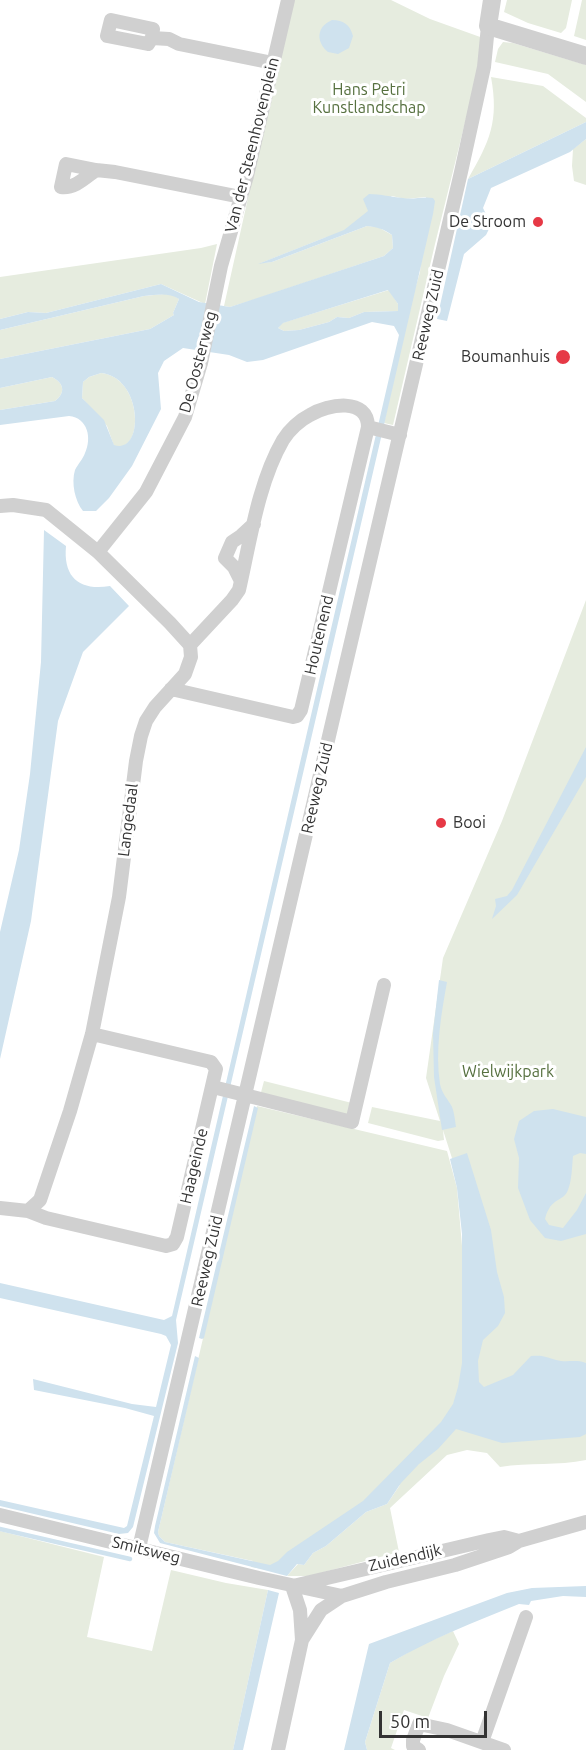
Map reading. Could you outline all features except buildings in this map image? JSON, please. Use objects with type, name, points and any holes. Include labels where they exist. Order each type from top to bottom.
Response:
[{"type":"street","name":"Van der Steenhovenplein","points":[[216,291],[288,0]]},
{"type":"street","points":[[492,0],[488,26],[586,56]]},
{"type":"street","name":"Reeweg Zuid","points":[[139,1548],[240,1094],[395,434],[475,108],[484,67],[488,26]]},
{"type":"street","points":[[152,38],[169,39],[179,44],[273,63]]},
{"type":"street","points":[[96,170],[241,197]]},
{"type":"street","name":"De Oosterweg","points":[[98,552],[146,492],[185,417],[201,363],[216,291]]},
{"type":"street","points":[[0,506],[13,505],[46,510],[98,552],[190,645],[239,590],[271,462],[285,437],[299,422],[320,410],[354,406],[363,411],[368,420],[368,428],[395,434]]},
{"type":"street","name":"Houtenend","points":[[171,689],[293,717],[297,716],[301,710],[368,428]]},
{"type":"street","points":[[241,582],[234,567],[225,558],[232,542],[254,524]]},
{"type":"street","name":"Langedaal","points":[[28,1211],[40,1200],[43,1192],[92,1034],[119,897],[141,736],[146,721],[155,707],[185,674],[189,666],[190,645]]},
{"type":"street","points":[[216,1087],[352,1122],[384,985]]},
{"type":"street","name":"Haageinde","points":[[28,1211],[46,1218],[166,1246],[173,1244],[177,1237],[216,1087],[216,1069],[211,1062],[92,1034]]},
{"type":"street","points":[[0,1208],[28,1211]]},
{"type":"street","name":"Smitsweg","points":[[0,1515],[292,1586]]},
{"type":"street","name":"Zuidendijk","points":[[302,1640],[321,1611],[342,1596],[455,1564],[509,1547],[519,1541],[586,1522]]},
{"type":"street","name":"Zuidendijk","points":[[292,1586],[504,1537],[519,1541]]},
{"type":"street","name":"Zuidendijk","points":[[292,1586],[342,1596]]},
{"type":"street","name":"Zuidendijk","points":[[278,1750],[302,1640],[300,1610],[292,1586]]},
{"type":"street","points":[[482,1742],[526,1617]]},
{"type":"street","points":[[419,1750],[413,1746],[419,1724],[434,1726],[504,1750]]},
{"type":"green space","name":"Hans Petri Kunstlandschap","points":[[292,0],[391,0],[430,19],[483,38],[480,62],[393,425],[384,423],[420,272],[426,197],[405,199],[392,196],[343,233],[324,238],[261,263],[272,262],[367,226],[378,227],[392,235],[393,248],[384,256],[256,299],[230,307],[224,306]]},
{"type":"green space","points":[[507,0],[572,0],[566,28],[561,33],[528,23],[504,12]]},
{"type":"green space","points":[[582,0],[586,0],[586,40],[574,36]]},
{"type":"green space","points":[[503,42],[586,65],[586,102],[548,74],[495,62],[498,49]]},
{"type":"green space","points":[[491,77],[543,86],[586,118],[586,122],[468,179],[491,130],[494,106]]},
{"type":"green space","points":[[586,139],[586,185],[574,181],[572,166],[573,149]]},
{"type":"green space","points":[[217,244],[205,304],[161,284],[46,313],[28,312],[0,319],[0,277]]},
{"type":"green space","points":[[389,290],[398,304],[398,311],[364,312],[349,318],[337,317],[329,322],[299,330],[284,331],[278,328],[282,323]]},
{"type":"green space","points":[[172,294],[179,299],[174,315],[150,329],[0,359],[0,330],[144,296]]},
{"type":"green space","points":[[101,373],[115,378],[125,387],[132,400],[135,428],[131,439],[124,446],[114,446],[107,426],[82,398],[83,382]]},
{"type":"green space","points":[[52,377],[59,382],[62,388],[61,395],[55,401],[0,410],[0,388]]},
{"type":"green space","name":"Wielwijkpark","points":[[586,600],[586,1460],[500,1467],[487,1453],[467,1450],[447,1455],[390,1508],[399,1552],[309,1576],[287,1576],[298,1564],[304,1565],[313,1553],[326,1546],[366,1512],[387,1504],[400,1485],[269,1570],[251,1567],[253,1561],[165,1542],[158,1532],[257,1106],[447,1151],[457,1188],[462,1246],[466,1202],[443,1130],[444,1140],[438,1141],[368,1123],[372,1107],[440,1121],[426,1078],[443,958],[502,821]]},
{"type":"green space","points":[[264,1081],[352,1103],[349,1118],[260,1096]]},
{"type":"green space","points":[[0,1531],[104,1557],[87,1637],[152,1651],[171,1570],[268,1590],[233,1750],[0,1750]]},
{"type":"green space","points":[[453,1631],[459,1644],[428,1718],[404,1710],[391,1748],[395,1750],[367,1750],[365,1742],[390,1663],[419,1646]]},
{"type":"water","points":[[332,20],[346,24],[353,36],[349,48],[338,54],[328,52],[324,48],[319,35],[323,27]]},
{"type":"water","points":[[586,122],[586,139],[570,152],[491,188],[483,208],[489,220],[489,229],[486,235],[464,254],[447,321],[437,319],[468,179]]},
{"type":"water","points":[[369,194],[378,194],[407,198],[433,198],[435,201],[176,1320],[178,1343],[133,1527],[128,1533],[119,1534],[0,1506],[0,1500],[124,1528],[127,1526],[154,1416],[34,1390],[33,1379],[132,1404],[156,1407],[171,1345],[166,1336],[161,1334],[0,1298],[0,1283],[164,1320],[172,1316],[399,335],[394,326],[372,322],[263,360],[247,362],[229,355],[183,348],[164,361],[158,373],[161,409],[132,466],[109,498],[96,511],[83,511],[76,497],[73,480],[75,470],[87,447],[87,430],[80,421],[69,416],[0,425],[0,410],[55,401],[61,395],[62,388],[59,382],[52,377],[0,388],[0,359],[150,329],[174,315],[179,299],[167,295],[144,296],[0,330],[0,319],[28,312],[46,313],[161,284],[199,302],[230,307],[384,256],[393,248],[392,235],[367,226],[272,262],[258,264],[344,230],[368,211],[363,199]],"holes":[[[388,290],[398,304],[398,311],[364,312],[349,318],[337,317],[329,322],[299,330],[284,331],[278,328],[283,323]],[[101,373],[115,378],[125,387],[132,400],[135,428],[131,439],[124,445],[114,445],[104,420],[82,398],[83,382]]]},
{"type":"water","points":[[44,530],[66,546],[67,566],[76,580],[90,586],[110,586],[129,606],[83,652],[58,721],[31,921],[0,1059],[0,932],[19,850],[30,774],[41,662]]},
{"type":"water","points":[[586,747],[586,777],[517,895],[492,919],[496,906],[495,899],[507,896],[512,890]]},
{"type":"water","points":[[439,980],[447,982],[438,1046],[440,1084],[452,1107],[456,1127],[442,1130],[434,1077],[433,1033]]},
{"type":"water","points":[[254,1106],[258,1108],[202,1339],[199,1338]]},
{"type":"water","points":[[553,1109],[586,1117],[586,1154],[580,1153],[573,1156],[568,1190],[550,1207],[545,1219],[549,1225],[563,1228],[577,1210],[586,1193],[586,1234],[561,1241],[545,1238],[530,1220],[518,1188],[519,1158],[514,1139],[519,1121],[534,1111]]},
{"type":"water","points":[[467,1153],[491,1230],[505,1313],[498,1326],[483,1340],[478,1361],[479,1382],[484,1387],[513,1375],[531,1356],[586,1363],[586,1434],[580,1437],[502,1443],[456,1429],[401,1483],[387,1504],[366,1512],[326,1546],[313,1553],[304,1565],[297,1564],[287,1576],[160,1543],[154,1533],[155,1526],[195,1356],[199,1358],[158,1532],[165,1542],[270,1565],[363,1501],[441,1422],[453,1404],[462,1363],[462,1234],[457,1188],[450,1159]]},
{"type":"water","points":[[586,1586],[586,1597],[563,1596],[531,1601],[529,1605],[519,1604],[469,1624],[390,1663],[365,1742],[367,1750],[344,1750],[369,1644],[507,1593],[532,1588]]},
{"type":"water","points":[[268,1590],[279,1593],[243,1750],[233,1750]]},
{"type":"waterway","points":[[0,1529],[130,1559]]},
{"type":"place","name":"De Stroom","points":[[538,222]]},
{"type":"place","name":"Boumanhuis","points":[[563,357]]},
{"type":"place","name":"Booi","points":[[441,823]]}]
